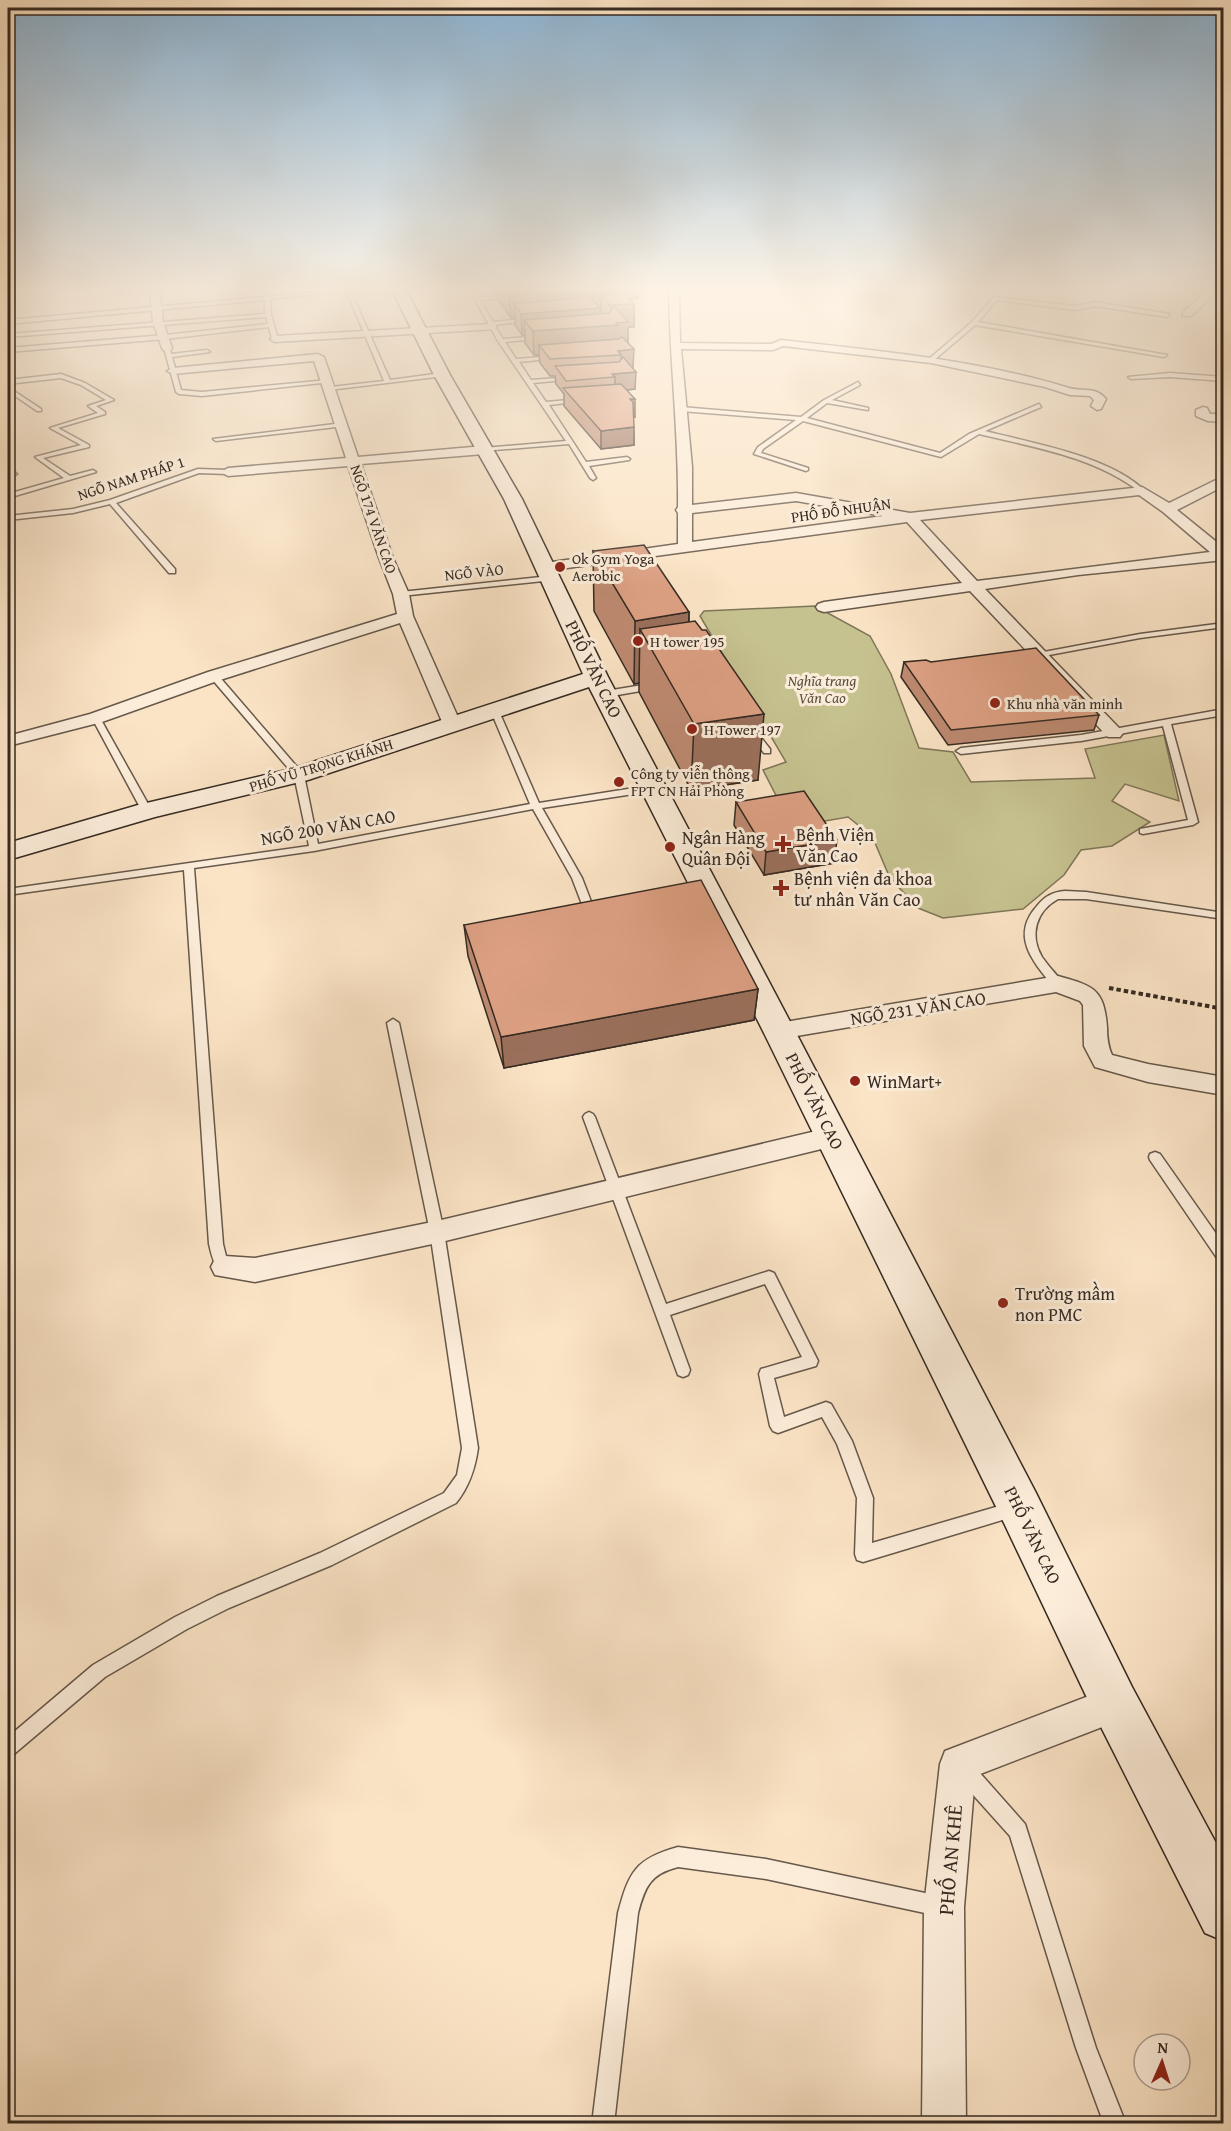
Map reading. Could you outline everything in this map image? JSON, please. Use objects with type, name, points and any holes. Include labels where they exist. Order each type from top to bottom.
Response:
[{"type":"street","name":"NGÕ 174 VĂN CAO","points":[[332,391],[386,558],[401,594],[405,616],[452,724]]},
{"type":"street","name":"PHỐ VĂN CAO","points":[[450,391],[513,500],[601,685],[833,1137],[1020,1508],[1115,1704],[1224,1914]]},
{"type":"street","points":[[679,391],[685,467],[683,510],[685,547]]},
{"type":"street","points":[[1068,391],[1093,393],[1100,399],[1097,405]]},
{"type":"street","points":[[1203,411],[1200,413],[1208,417],[1224,418]]},
{"type":"street","points":[[228,472],[484,450]]},
{"type":"street","points":[[1168,509],[1224,480]]},
{"type":"street","points":[[1142,491],[1168,509],[1223,555]]},
{"type":"street","name":"PHỐ ĐỖ NHUẬN","points":[[547,572],[685,547],[910,517],[1142,491]]},
{"type":"street","points":[[683,510],[796,496],[910,517],[973,585],[1033,656],[1114,732]]},
{"type":"street","points":[[824,607],[973,585],[1223,555]]},
{"type":"street","points":[[8,741],[96,718],[214,675],[405,616]]},
{"type":"street","name":"PHỐ VŨ TRỌNG KHÁNH","points":[[8,852],[147,811],[299,775],[494,709],[601,685]]},
{"type":"street","points":[[1058,984],[1090,999],[1094,1005],[1096,1046],[1102,1061],[1148,1073],[1224,1086]]},
{"type":"street","name":"NGÕ 231 VĂN CAO","points":[[779,1031],[1058,984]]},
{"type":"street","points":[[225,1267],[255,1270],[437,1232],[833,1137]]},
{"type":"street","points":[[958,1764],[1115,1704]]},
{"type":"street","name":"PHỐ AN KHÊ","points":[[944,2124],[945,1907],[958,1764]]},
{"type":"lane","points":[[12,391],[39,410]]},
{"type":"lane","points":[[69,479],[38,457],[87,446],[53,428],[103,413],[91,406],[111,400],[96,391]]},
{"type":"lane","points":[[179,391],[187,394],[233,391]]},
{"type":"lane","points":[[534,391],[571,442],[593,478]]},
{"type":"lane","points":[[806,469],[757,454],[760,448],[802,418],[845,391]]},
{"type":"lane","points":[[543,404],[587,401]]},
{"type":"lane","points":[[826,402],[866,409]]},
{"type":"lane","points":[[681,409],[802,418],[941,455],[980,432],[1039,406]]},
{"type":"lane","points":[[216,439],[343,425]]},
{"type":"lane","points":[[980,432],[1099,467],[1129,480],[1142,491]]},
{"type":"lane","points":[[484,450],[571,442]]},
{"type":"lane","points":[[585,464],[627,459]]},
{"type":"lane","points":[[8,468],[14,474],[8,477]]},
{"type":"lane","name":"NGÕ NAM PHÁP 1","points":[[8,518],[72,511],[112,502],[198,471],[228,472]]},
{"type":"lane","points":[[8,496],[93,472]]},
{"type":"lane","points":[[112,502],[172,571]]},
{"type":"lane","name":"NGÕ VÀO","points":[[401,594],[547,572]]},
{"type":"lane","points":[[1033,656],[1140,636],[1224,625]]},
{"type":"lane","points":[[214,675],[299,775],[314,848]]},
{"type":"lane","points":[[601,685],[663,684]]},
{"type":"lane","points":[[494,709],[536,806],[578,878],[590,912]]},
{"type":"lane","points":[[961,751],[1060,741],[1224,712]]},
{"type":"lane","points":[[96,718],[147,811]]},
{"type":"lane","points":[[1143,831],[1193,822],[1166,722]]},
{"type":"lane","points":[[745,723],[767,751]]},
{"type":"lane","name":"NGÕ 200 VĂN CAO","points":[[8,892],[314,848],[536,806],[653,788]]},
{"type":"lane","points":[[189,867],[216,1244],[219,1258],[225,1267]]},
{"type":"lane","points":[[1058,984],[1045,969],[1029,939],[1030,922],[1046,901],[1064,895],[1224,916]]},
{"type":"lane","points":[[8,1748],[99,1671],[180,1623],[223,1602],[326,1559],[450,1498],[459,1488],[467,1473],[470,1448],[437,1232],[393,1023]]},
{"type":"lane","points":[[589,1117],[683,1370]]},
{"type":"lane","points":[[1155,1157],[1224,1257]]},
{"type":"lane","points":[[661,1312],[769,1277],[811,1360],[766,1374],[778,1426],[826,1409],[844,1441],[864,1498],[863,1554],[1020,1508]]},
{"type":"lane","points":[[958,1764],[1018,1831],[1086,2048],[1115,2124]]},
{"type":"lane","points":[[603,2124],[628,1913],[635,1886],[647,1871],[660,1862],[678,1857],[766,1869],[945,1907]]},
{"type":"path","points":[[1058,984],[1099,986],[1224,1009]]},
{"type":"green space","name":"Nghĩa trang Văn Cao","points":[[815,606],[870,636],[891,674],[919,748],[953,752],[971,782],[1095,778],[1085,749],[1164,735],[1179,801],[1125,784],[1112,801],[1150,822],[1112,846],[1081,850],[1064,875],[1023,909],[943,918],[918,908],[890,878],[872,836],[848,817],[796,826],[782,807],[763,770],[786,762],[700,616],[704,611]]},
{"type":"building","points":[[566,391],[628,391],[635,399],[630,399],[633,402],[634,427],[601,431]]},
{"type":"building","points":[[644,545],[689,612],[635,621],[593,551]]},
{"type":"building","points":[[695,621],[702,630],[706,630],[764,714],[694,724],[640,629]]},
{"type":"building","name":"Khu nhà văn minh","points":[[1036,648],[1099,715],[951,730],[904,662],[926,660],[931,662]]},
{"type":"building","points":[[804,791],[837,840],[766,852],[736,802]]},
{"type":"building","points":[[701,880],[758,989],[501,1037],[464,925]]},
{"type":"place","name":"Ok Gym Yoga Aerobic","points":[[560,567]]},
{"type":"place","name":"H tower 195","points":[[638,641]]},
{"type":"place","name":"Khu nhà văn minh","points":[[995,703]]},
{"type":"place","name":"H Tower 197","points":[[692,729]]},
{"type":"place","name":"Công ty viễn thông FPT CN Hải Phòng","points":[[619,782]]},
{"type":"place","name":"Bệnh Viện Văn Cao","points":[[783,844]]},
{"type":"place","name":"Ngân Hàng Quân Đội","points":[[670,847]]},
{"type":"place","name":"Bệnh viện đa khoa tư nhân Văn Cao","points":[[781,888]]},
{"type":"place","name":"WinMart+","points":[[855,1081]]},
{"type":"place","name":"Trường mầm non PMC","points":[[1003,1303]]}]
